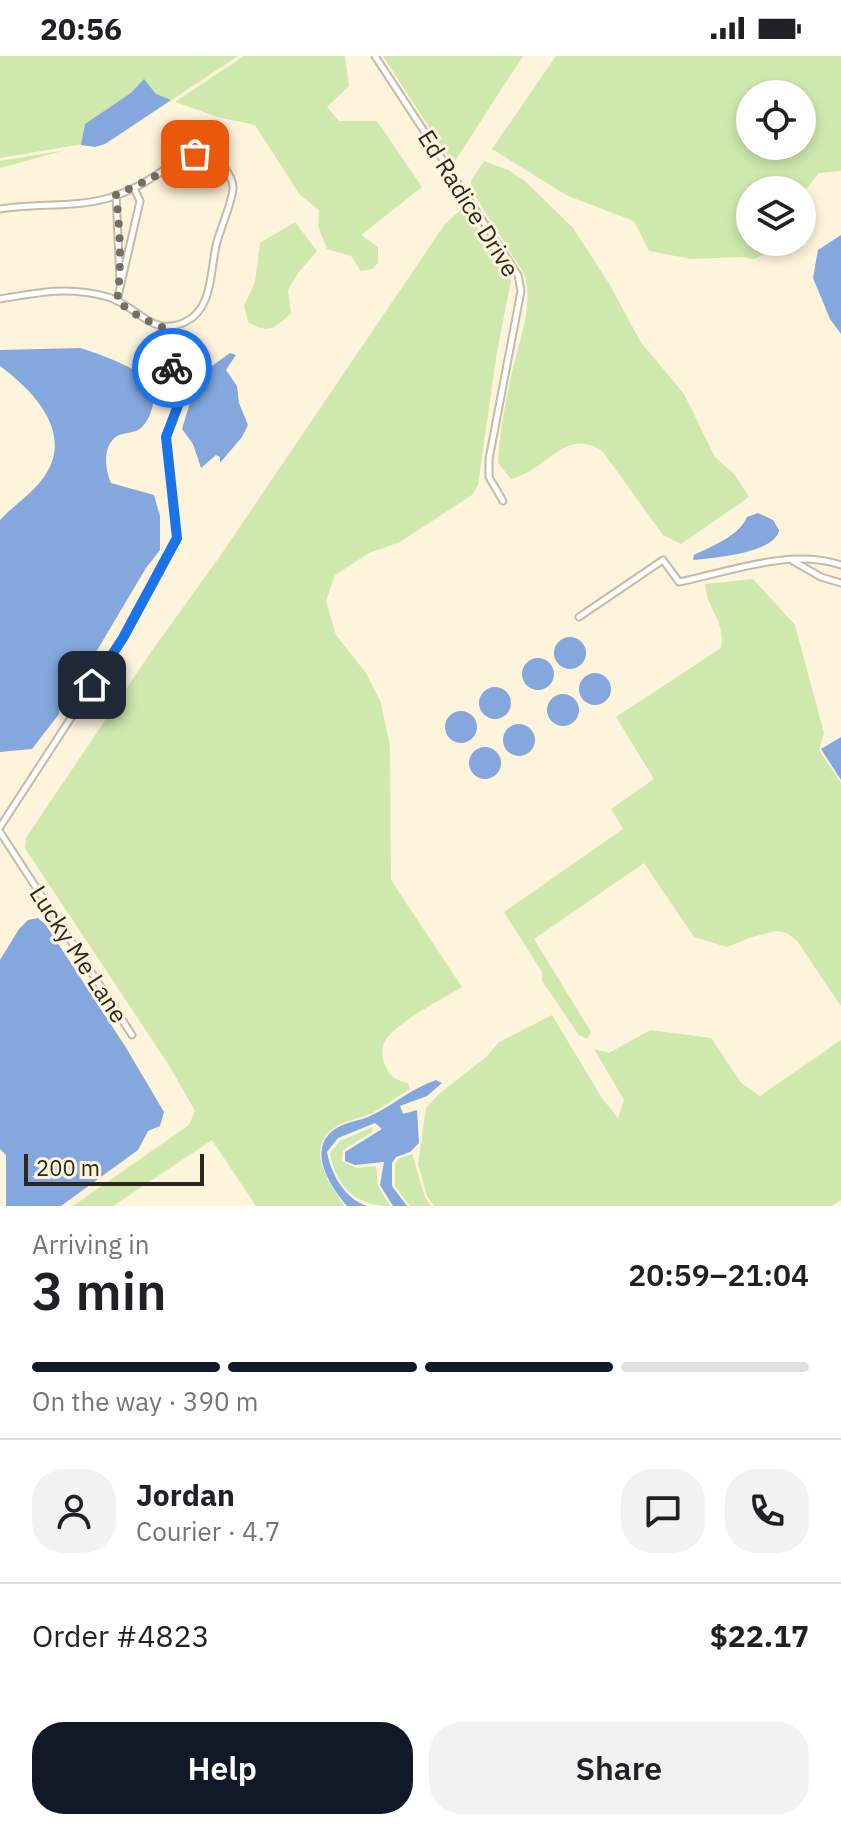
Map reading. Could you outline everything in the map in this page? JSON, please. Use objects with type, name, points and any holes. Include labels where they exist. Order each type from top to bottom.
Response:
[{"type":"street","name":"Ed Radice Drive","points":[[375,56],[518,275],[521,291],[489,459],[489,477],[503,501]]},
{"type":"street","points":[[0,209],[84,204],[116,195],[195,154],[205,155],[220,163],[232,180],[232,196],[218,236],[209,293],[205,302],[186,322],[162,327],[141,318],[117,301],[57,290],[40,290],[0,299]]},
{"type":"street","points":[[117,301],[140,201],[134,188]]},
{"type":"street","points":[[116,195],[120,283]]},
{"type":"street","points":[[0,830],[123,638],[177,538],[166,437],[182,395],[161,341],[162,327]]},
{"type":"street","points":[[579,617],[663,560],[679,582],[788,559],[830,561],[841,565]]},
{"type":"street","points":[[788,559],[821,577],[841,583]]},
{"type":"street","name":"Lucky Me Lane","points":[[0,830],[132,1035]]},
{"type":"green space","points":[[0,56],[238,56],[113,139],[0,158]]},
{"type":"green space","points":[[244,56],[345,56],[349,86],[327,107],[339,121],[377,121],[422,187],[361,235],[378,247],[378,263],[372,269],[361,271],[351,256],[327,249],[318,226],[319,210],[300,195],[255,125],[218,117],[175,102]]},
{"type":"green space","points":[[383,56],[523,56],[453,164]]},
{"type":"green space","points":[[556,56],[841,56],[841,171],[819,173],[816,177],[736,176],[736,256],[760,256],[754,259],[691,259],[649,251],[634,221],[568,196],[492,149]]},
{"type":"green space","points":[[66,150],[0,168],[0,161]]},
{"type":"green space","points":[[484,161],[508,170],[525,181],[573,228],[610,285],[640,341],[684,394],[715,457],[734,474],[749,497],[681,544],[663,535],[603,452],[590,445],[567,447],[511,479],[498,463],[505,409],[524,326],[527,286],[524,274],[471,189],[471,181]]},
{"type":"green space","points":[[463,208],[501,260],[511,281],[497,352],[478,485],[472,495],[400,542],[369,553],[335,575],[326,601],[336,635],[366,673],[381,703],[390,747],[391,880],[462,987],[409,1019],[385,1041],[382,1053],[387,1069],[400,1081],[408,1083],[410,1089],[374,1112],[337,1126],[325,1138],[320,1157],[323,1168],[344,1206],[256,1206],[212,1140],[113,1206],[73,1206],[189,1125],[195,1111],[170,1067],[25,848],[26,838],[445,224]]},
{"type":"green space","points":[[295,222],[317,251],[288,290],[291,313],[276,326],[261,328],[248,322],[244,306],[255,282],[260,243]]},
{"type":"green space","points":[[753,579],[795,625],[824,733],[819,750],[841,783],[841,1006],[797,941],[787,933],[776,931],[727,947],[694,937],[644,863],[534,939],[591,1032],[587,1039],[579,1035],[542,981],[542,972],[504,912],[623,829],[611,809],[654,779],[616,717],[721,648],[721,629],[705,584]]},
{"type":"green space","points":[[552,1015],[602,1098],[618,1118],[624,1100],[594,1049],[609,1053],[650,1030],[711,1038],[741,1083],[760,1096],[841,1040],[841,1200],[832,1206],[434,1206],[427,1196],[418,1164],[426,1108],[486,1057],[499,1042]]},
{"type":"green space","points":[[373,1127],[372,1132],[343,1150],[342,1161],[356,1168],[376,1166],[378,1186],[390,1206],[367,1202],[350,1192],[337,1176],[330,1153],[340,1141]]},
{"type":"green space","points":[[412,1154],[425,1197],[431,1206],[410,1206],[395,1186],[395,1164],[398,1159]]},
{"type":"water","points":[[144,79],[156,94],[171,100],[105,144],[95,147],[81,145],[85,124],[131,93]]},
{"type":"water","points":[[841,235],[841,334],[830,319],[813,278],[818,250]]},
{"type":"water","points":[[80,348],[133,369],[156,387],[152,409],[145,424],[112,440],[106,458],[111,483],[154,495],[160,516],[160,550],[86,669],[64,688],[59,714],[32,749],[0,752],[0,520],[41,481],[51,464],[55,448],[47,416],[26,389],[0,366],[0,350]]},
{"type":"water","points":[[230,353],[236,355],[226,370],[237,386],[239,403],[248,425],[220,463],[220,457],[216,455],[201,468],[193,444],[182,429],[198,376]]},
{"type":"water","points":[[758,513],[773,520],[779,530],[767,544],[742,553],[693,560],[694,555],[724,540],[738,530],[747,517]]},
{"type":"water","points":[[570,637],[581,642],[586,653],[581,664],[570,669],[559,664],[554,653],[559,642]]},
{"type":"water","points":[[538,658],[549,663],[554,674],[549,685],[538,690],[527,685],[522,674],[527,663]]},
{"type":"water","points":[[595,673],[606,678],[611,689],[606,700],[595,705],[584,700],[579,689],[584,678]]},
{"type":"water","points":[[495,687],[506,692],[511,703],[506,714],[495,719],[484,714],[479,703],[484,692]]},
{"type":"water","points":[[563,694],[574,699],[579,710],[574,721],[563,726],[552,721],[547,710],[552,699]]},
{"type":"water","points":[[461,711],[472,716],[477,727],[472,738],[461,743],[450,738],[445,727],[450,716]]},
{"type":"water","points":[[519,724],[530,729],[535,740],[530,751],[519,756],[508,751],[503,740],[508,729]]},
{"type":"water","points":[[841,737],[841,780],[821,749]]},
{"type":"water","points":[[485,747],[496,752],[501,763],[496,774],[485,779],[474,774],[469,763],[474,752]]},
{"type":"water","points":[[38,918],[46,925],[125,1046],[164,1112],[160,1126],[148,1131],[138,1150],[61,1206],[6,1206],[6,1155],[0,1149],[0,960],[19,929],[28,920]]},
{"type":"water","points":[[436,1080],[442,1083],[427,1096],[400,1106],[403,1114],[417,1110],[419,1143],[410,1152],[396,1157],[392,1163],[392,1186],[407,1206],[393,1206],[380,1185],[384,1162],[355,1165],[345,1161],[345,1152],[382,1129],[375,1123],[338,1138],[327,1152],[340,1185],[352,1198],[367,1206],[347,1206],[324,1168],[322,1147],[326,1137],[335,1129],[370,1116]]},
{"type":"way so far","points":[[172,368],[161,341],[162,327],[141,318],[117,301],[120,240],[116,195],[195,154]]},
{"type":"route","points":[[92,685],[123,638],[177,538],[166,437],[182,395],[172,368]]}]
